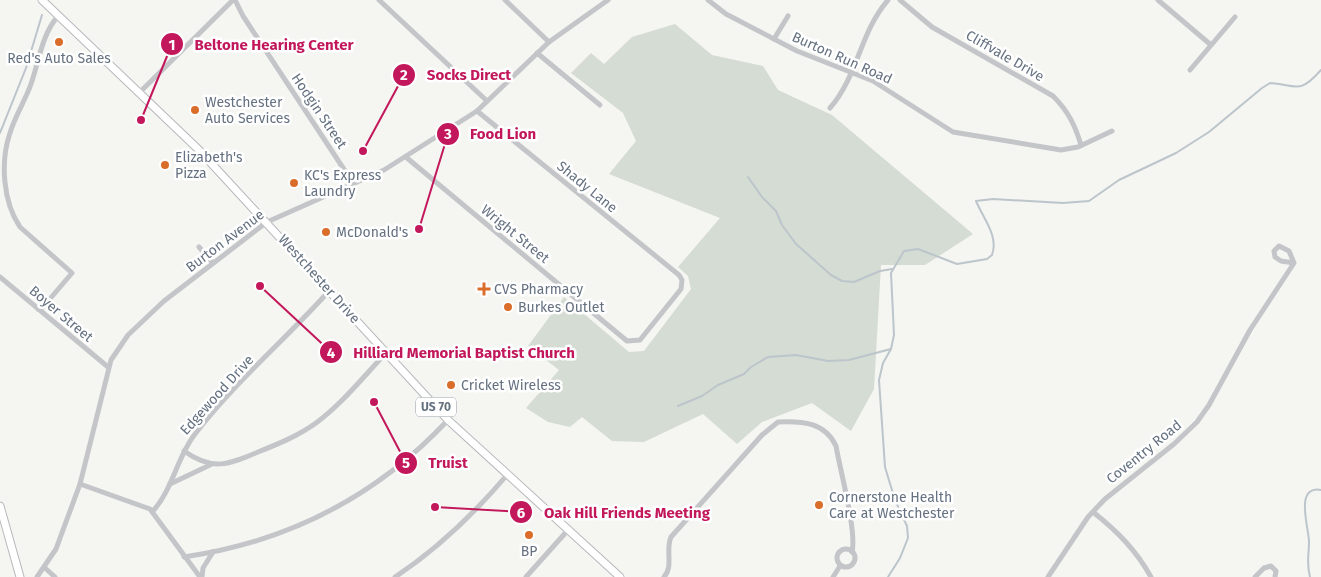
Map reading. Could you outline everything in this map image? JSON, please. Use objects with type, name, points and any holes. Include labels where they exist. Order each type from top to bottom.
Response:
[{"type":"main road","name":"Westchester Drive","points":[[42,0],[199,150],[448,420],[620,577]]},
{"type":"main road","points":[[0,506],[20,577]]},
{"type":"street","points":[[140,92],[234,0]]},
{"type":"street","name":"Hodgin Street","points":[[234,0],[353,183]]},
{"type":"street","points":[[378,0],[488,101]]},
{"type":"street","points":[[505,0],[550,42]]},
{"type":"street","name":"Burton Avenue","points":[[38,577],[56,548],[80,484],[108,367],[128,335],[164,301],[267,222],[407,158],[477,111],[537,53],[608,0]]},
{"type":"street","name":"Burton Run Road","points":[[708,0],[726,14],[797,52],[873,81],[953,132],[1061,150],[1081,145],[1112,131]]},
{"type":"street","points":[[830,108],[843,93],[853,73],[870,27],[888,0]]},
{"type":"street","name":"Cliffvale Drive","points":[[900,0],[932,27],[1053,96],[1066,109],[1074,124],[1081,145]]},
{"type":"street","points":[[1158,0],[1211,45]]},
{"type":"street","points":[[38,309],[43,307],[72,273],[20,227],[9,208],[6,187],[9,136],[30,88],[48,29],[58,16]]},
{"type":"street","points":[[774,39],[788,16]]},
{"type":"street","points":[[1190,70],[1235,17]]},
{"type":"street","points":[[537,53],[600,105]]},
{"type":"street","name":"Shady Lane","points":[[477,111],[679,275],[682,280],[681,289],[645,336],[634,342]]},
{"type":"street","name":"Wright Street","points":[[407,158],[628,341],[634,342]]},
{"type":"street","points":[[199,247],[213,264]]},
{"type":"street","name":"Coventry Road","points":[[1048,577],[1093,512],[1120,485],[1174,444],[1198,422],[1250,330],[1294,264]]},
{"type":"street","name":"Boyer Street","points":[[0,277],[108,367]]},
{"type":"street","name":"Edgewood Drive","points":[[153,511],[170,485],[184,451],[222,402],[329,290]]},
{"type":"street","points":[[170,485],[210,464],[234,462],[301,433],[337,404],[386,353]]},
{"type":"street","points":[[184,558],[245,545],[288,532],[338,508],[366,491],[399,466],[448,420]]},
{"type":"street","points":[[664,577],[669,571],[668,548],[671,537],[762,435],[778,422],[817,425],[832,436],[836,446],[854,544],[852,552]]},
{"type":"street","points":[[184,451],[195,459],[210,464]]},
{"type":"street","points":[[395,577],[444,542],[479,508],[507,474]]},
{"type":"street","points":[[80,484],[153,511],[184,558],[201,577]]},
{"type":"street","points":[[1093,512],[1121,535],[1151,577]]},
{"type":"street","points":[[526,577],[568,530]]},
{"type":"street","points":[[844,549],[852,552],[855,557],[852,565],[840,566],[837,558],[839,552],[844,549]]},
{"type":"street","points":[[201,577],[203,568],[213,552]]},
{"type":"street","points":[[833,577],[840,566]]},
{"type":"street","points":[[1255,577],[1264,568],[1271,566],[1276,571],[1275,577]]},
{"type":"street","points":[[45,568],[55,577]]},
{"type":"shaded area","points":[[675,24],[712,55],[763,66],[778,90],[832,115],[973,234],[925,265],[881,265],[874,389],[851,431],[812,403],[762,422],[737,444],[703,414],[644,442],[612,441],[582,417],[570,427],[548,422],[526,408],[559,370],[528,346],[564,297],[629,352],[644,351],[691,289],[688,276],[678,267],[720,218],[609,174],[636,141],[623,113],[571,73],[591,53],[604,64],[632,37]]},
{"type":"waterway","points":[[0,133],[26,68],[42,15]]},
{"type":"waterway","points":[[888,577],[900,558],[908,538],[907,526],[895,500],[885,467],[879,380],[883,363],[891,349],[894,335],[891,273],[904,251],[918,249],[957,264],[987,259],[992,255],[994,248],[992,234],[976,201],[993,199],[1063,203],[1089,201],[1119,180],[1176,153],[1209,132],[1270,83],[1302,86],[1314,78],[1321,70]]},
{"type":"waterway","points":[[748,177],[762,197],[776,211],[782,225],[796,244],[831,275],[842,281],[854,282],[880,271],[892,269]]},
{"type":"waterway","points":[[678,406],[744,374],[751,367],[768,357],[796,355],[828,361],[849,360],[891,349]]},
{"type":"waterway","points":[[1310,577],[1305,501],[1308,494],[1313,490],[1321,490]]},
{"type":"place","name":"Red's Auto Sales","points":[[59,42]]},
{"type":"place","name":"Westchester Auto Services","points":[[195,110]]},
{"type":"place","name":"Beltone Hearing Center","points":[[141,120]]},
{"type":"place","name":"Socks Direct","points":[[363,151]]},
{"type":"place","name":"Elizabeth's Pizza","points":[[165,165]]},
{"type":"place","name":"KC's Express Laundry","points":[[294,183]]},
{"type":"place","name":"Food Lion","points":[[419,229]]},
{"type":"place","name":"McDonald's","points":[[326,232]]},
{"type":"place","name":"Hilliard Memorial Baptist Church","points":[[260,286]]},
{"type":"place","name":"CVS Pharmacy","points":[[484,289]]},
{"type":"place","name":"Burkes Outlet","points":[[508,307]]},
{"type":"place","name":"Cricket Wireless","points":[[451,385]]},
{"type":"place","name":"Truist","points":[[374,402]]},
{"type":"place","name":"Cornerstone Health Care at Westchester","points":[[819,505]]},
{"type":"place","name":"Oak Hill Friends Meeting","points":[[435,507]]},
{"type":"place","name":"BP","points":[[529,535]]}]
